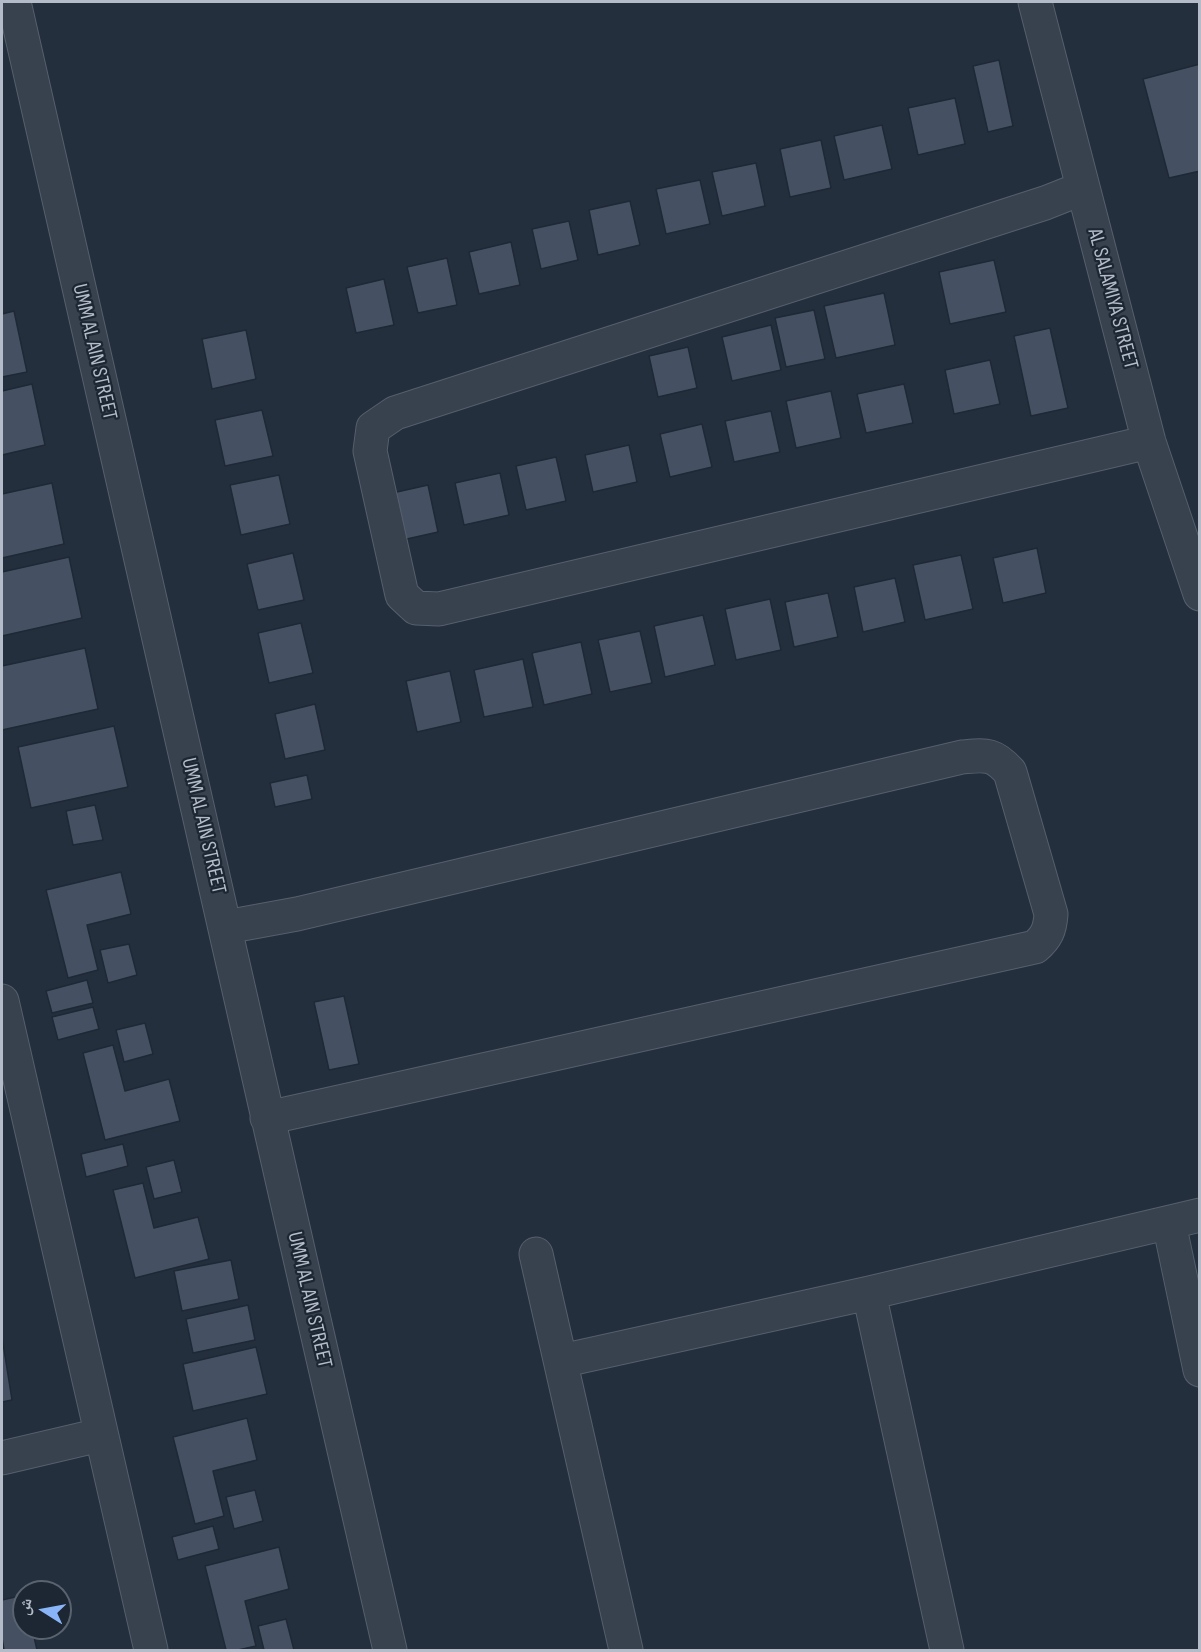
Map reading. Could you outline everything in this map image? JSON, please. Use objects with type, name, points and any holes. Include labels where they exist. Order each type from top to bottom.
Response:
[{"type":"street","name":"UMM AL AIN STREET","points":[[14,2],[390,1650]]},
{"type":"street","name":"AL SALAMIYA STREET","points":[[1035,2],[1149,442],[1200,594]]},
{"type":"street","points":[[1083,188],[1046,203],[394,413],[373,428],[370,451],[402,595],[416,608],[439,609],[1149,442]]},
{"type":"street","points":[[226,927],[297,914],[962,757],[980,755],[991,756],[1000,761],[1010,772],[1051,914],[1050,929],[1035,947],[267,1118]]},
{"type":"street","points":[[2,1001],[151,1650]]},
{"type":"street","points":[[561,1360],[869,1293],[1184,1219],[1200,1370]]},
{"type":"street","points":[[536,1254],[626,1650]]},
{"type":"street","points":[[869,1293],[947,1650]]},
{"type":"street","points":[[2,1458],[100,1435]]},
{"type":"building","points":[[999,60],[1013,126],[988,132],[973,66]]},
{"type":"building","points":[[1200,64],[1200,171],[1169,178],[1143,79]]},
{"type":"building","points":[[955,98],[965,144],[918,155],[908,108]]},
{"type":"building","points":[[882,125],[892,169],[844,180],[834,136]]},
{"type":"building","points":[[821,140],[831,188],[790,197],[780,149]]},
{"type":"building","points":[[756,163],[765,206],[722,216],[712,172]]},
{"type":"building","points":[[700,180],[710,224],[666,234],[656,189]]},
{"type":"building","points":[[630,201],[640,245],[598,255],[589,210]]},
{"type":"building","points":[[569,221],[578,260],[541,269],[532,229]]},
{"type":"building","points":[[511,242],[520,285],[479,294],[469,252]]},
{"type":"building","points":[[447,258],[457,305],[418,313],[407,267]]},
{"type":"building","points":[[994,260],[1006,312],[950,324],[939,272]]},
{"type":"building","points":[[384,279],[394,325],[356,333],[346,288]]},
{"type":"building","points":[[884,293],[895,345],[836,358],[824,306]]},
{"type":"building","points":[[814,310],[825,359],[786,367],[775,318]]},
{"type":"building","points":[[14,311],[27,372],[2,377],[2,314]]},
{"type":"building","points":[[771,325],[781,370],[732,381],[722,337]]},
{"type":"building","points":[[1050,328],[1068,408],[1031,416],[1014,336]]},
{"type":"building","points":[[246,330],[256,379],[212,389],[202,339]]},
{"type":"building","points":[[688,347],[697,388],[658,397],[649,356]]},
{"type":"building","points":[[990,360],[1000,404],[954,414],[945,370]]},
{"type":"building","points":[[32,384],[45,445],[2,455],[2,391]]},
{"type":"building","points":[[904,384],[913,423],[866,433],[857,394]]},
{"type":"building","points":[[831,391],[841,438],[796,448],[786,401]]},
{"type":"building","points":[[262,410],[273,456],[225,466],[215,420]]},
{"type":"building","points":[[771,411],[780,452],[734,462],[725,421]]},
{"type":"building","points":[[702,424],[712,467],[670,477],[660,434]]},
{"type":"building","points":[[629,445],[637,482],[593,492],[585,455]]},
{"type":"building","points":[[556,457],[566,501],[526,510],[516,466]]},
{"type":"building","points":[[500,473],[509,515],[464,525],[455,483]]},
{"type":"building","points":[[279,475],[290,524],[241,535],[230,485]]},
{"type":"building","points":[[52,483],[64,544],[2,558],[2,494]]},
{"type":"building","points":[[428,485],[438,532],[398,541],[388,494]]},
{"type":"building","points":[[1037,548],[1046,593],[1003,603],[993,558]]},
{"type":"building","points":[[293,553],[304,600],[258,610],[247,564]]},
{"type":"building","points":[[961,555],[973,609],[925,620],[913,565]]},
{"type":"building","points":[[69,557],[82,618],[2,636],[2,572]]},
{"type":"building","points":[[895,578],[905,622],[863,632],[854,587]]},
{"type":"building","points":[[828,593],[838,637],[794,647],[785,602]]},
{"type":"building","points":[[770,599],[781,650],[736,660],[725,609]]},
{"type":"building","points":[[703,615],[715,665],[665,677],[654,626]]},
{"type":"building","points":[[301,623],[313,673],[269,683],[258,633]]},
{"type":"building","points":[[640,631],[652,683],[610,692],[598,640]]},
{"type":"building","points":[[581,642],[592,694],[544,705],[532,653]]},
{"type":"building","points":[[85,648],[98,709],[2,730],[2,666]]},
{"type":"building","points":[[523,659],[533,707],[484,717],[474,670]]},
{"type":"building","points":[[450,671],[461,722],[417,732],[406,681]]},
{"type":"building","points":[[315,704],[325,750],[285,759],[275,714]]},
{"type":"building","points":[[114,726],[128,787],[31,808],[18,747]]},
{"type":"building","points":[[307,775],[312,799],[275,807],[270,783]]},
{"type":"building","points":[[95,805],[103,840],[73,845],[66,811]]},
{"type":"building","points":[[121,872],[131,914],[87,925],[98,970],[68,978],[46,890]]},
{"type":"building","points":[[129,944],[137,975],[108,983],[100,950]]},
{"type":"building","points":[[87,980],[93,1003],[52,1013],[46,991]]},
{"type":"building","points":[[344,996],[359,1064],[329,1070],[314,1002]]},
{"type":"building","points":[[93,1007],[99,1029],[58,1040],[52,1017]]},
{"type":"building","points":[[145,1023],[153,1054],[124,1062],[116,1030]]},
{"type":"building","points":[[113,1045],[125,1091],[169,1079],[180,1121],[105,1140],[83,1053]]},
{"type":"building","points":[[123,1144],[128,1166],[86,1177],[81,1154]]},
{"type":"building","points":[[174,1160],[182,1192],[154,1199],[146,1167]]},
{"type":"building","points":[[143,1183],[154,1228],[198,1217],[209,1259],[135,1278],[113,1190]]},
{"type":"building","points":[[231,1260],[239,1299],[182,1311],[174,1271]]},
{"type":"building","points":[[248,1305],[255,1340],[193,1353],[186,1319]]},
{"type":"building","points":[[2,1337],[12,1400],[2,1402]]},
{"type":"building","points":[[256,1347],[267,1394],[193,1411],[183,1364]]},
{"type":"building","points":[[247,1418],[257,1460],[213,1471],[224,1516],[195,1524],[173,1437]]},
{"type":"building","points":[[255,1490],[263,1521],[234,1529],[226,1497]]},
{"type":"building","points":[[213,1526],[219,1549],[178,1560],[172,1537]]},
{"type":"building","points":[[279,1547],[289,1589],[245,1601],[256,1646],[226,1650],[205,1566]]},
{"type":"building","points":[[12,1598],[12,1640],[35,1640],[37,1650],[4,1650],[2,1600]]},
{"type":"building","points":[[286,1619],[294,1650],[264,1650],[258,1626]]}]
